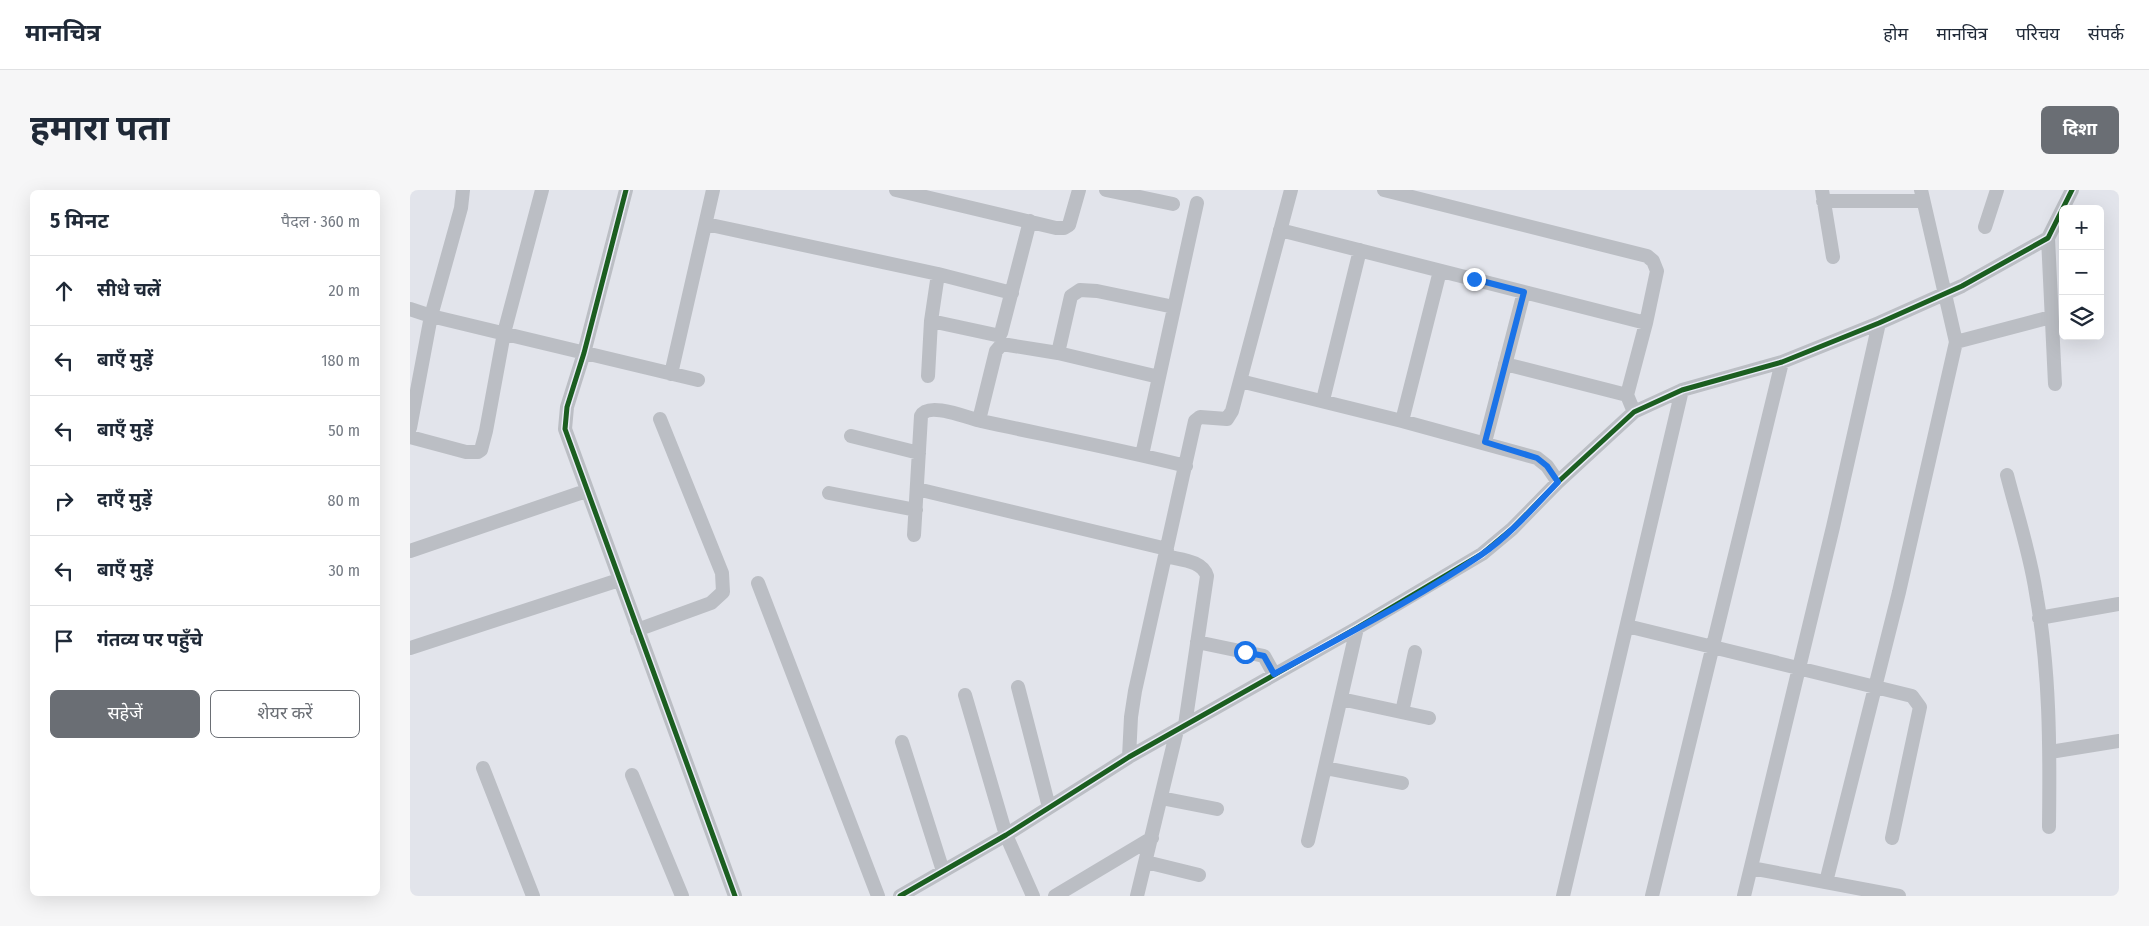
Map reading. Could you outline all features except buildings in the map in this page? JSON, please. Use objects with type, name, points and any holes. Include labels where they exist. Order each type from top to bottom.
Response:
[{"type":"street","points":[[410,428],[431,316],[461,208],[463,190]]},
{"type":"street","points":[[410,437],[466,452],[478,452],[480,450],[486,431],[504,333],[542,190]]},
{"type":"street","points":[[626,190],[584,353],[567,407],[565,428],[586,491],[734,896]]},
{"type":"street","points":[[671,374],[706,224],[712,190]]},
{"type":"street","points":[[896,190],[1056,228],[1069,225],[1079,190]]},
{"type":"street","points":[[1106,190],[1173,204]]},
{"type":"street","points":[[1129,757],[1135,691],[1167,553],[1194,422],[1200,417],[1227,419],[1234,406],[1291,190]]},
{"type":"street","points":[[1384,190],[1414,194],[1647,256],[1653,261],[1657,271],[1628,395],[1634,412]]},
{"type":"street","points":[[1985,227],[1997,190]]},
{"type":"street","points":[[2055,384],[2048,238],[2067,191]]},
{"type":"street","points":[[1826,882],[1899,592],[1956,342],[1922,196],[1822,195],[1833,257]]},
{"type":"street","points":[[1142,454],[1197,203]]},
{"type":"street","points":[[931,321],[998,334],[1003,329],[1030,221]]},
{"type":"street","points":[[706,224],[938,274],[1012,293]]},
{"type":"street","points":[[1280,230],[1646,323]]},
{"type":"street","points":[[900,896],[1006,835],[1129,757],[1357,628],[1482,554],[1512,529],[1558,482],[1634,412],[1682,390],[1782,362],[1879,323],[1962,286],[2048,238]]},
{"type":"street","points":[[1323,400],[1360,250]]},
{"type":"street","points":[[1402,420],[1440,271]]},
{"type":"street","points":[[928,376],[931,321],[938,274]]},
{"type":"street","points":[[1058,353],[1071,296],[1080,290],[1097,291],[1174,307]]},
{"type":"street","points":[[1485,442],[1524,292]]},
{"type":"street","points":[[410,309],[431,316],[698,380]]},
{"type":"street","points":[[1956,342],[2052,317]]},
{"type":"street","points":[[1744,896],[1879,323]]},
{"type":"street","points":[[979,420],[996,351],[999,346],[1007,344],[1058,353],[1159,378]]},
{"type":"street","points":[[1652,896],[1782,362]]},
{"type":"street","points":[[1505,364],[1628,395]]},
{"type":"street","points":[[1240,381],[1402,420],[1537,458],[1547,466],[1558,482]]},
{"type":"street","points":[[1563,896],[1682,390]]},
{"type":"street","points":[[914,535],[921,416],[925,411],[938,409],[979,420],[1142,454],[1186,466]]},
{"type":"street","points":[[637,630],[711,603],[723,592],[722,573],[660,419]]},
{"type":"street","points":[[851,436],[919,453]]},
{"type":"street","points":[[2007,475],[2036,592],[2040,618],[2047,688],[2050,752],[2048,828]]},
{"type":"street","points":[[917,489],[1167,553],[1196,564],[1206,571],[1207,582],[1181,728],[1161,798],[1137,896]]},
{"type":"street","points":[[410,551],[586,491]]},
{"type":"street","points":[[829,493],[916,510]]},
{"type":"street","points":[[410,648],[619,580]]},
{"type":"street","points":[[758,583],[878,896]]},
{"type":"street","points":[[2040,618],[2119,604]]},
{"type":"street","points":[[1627,626],[1912,696],[1920,707],[1892,838]]},
{"type":"street","points":[[1308,841],[1357,628]]},
{"type":"street","points":[[1197,642],[1264,656],[1274,674]]},
{"type":"street","points":[[1402,712],[1415,652]]},
{"type":"street","points":[[1018,687],[1049,807]]},
{"type":"street","points":[[965,695],[1006,835],[1033,896]]},
{"type":"street","points":[[1341,699],[1429,718]]},
{"type":"street","points":[[2050,752],[2119,741]]},
{"type":"street","points":[[902,742],[943,871]]},
{"type":"street","points":[[483,768],[533,896]]},
{"type":"street","points":[[1324,768],[1402,783]]},
{"type":"street","points":[[632,775],[682,896]]},
{"type":"street","points":[[1161,798],[1217,809]]},
{"type":"street","points":[[1056,896],[1152,838]]},
{"type":"street","points":[[1146,862],[1199,874]]},
{"type":"street","points":[[1751,868],[1900,896]]},
{"type":"cycle path","points":[[626,190],[584,353],[567,407],[565,429],[735,896]]},
{"type":"cycle path","points":[[900,896],[1006,835],[1129,757],[1357,628],[1482,554],[1512,529],[1558,482],[1634,412],[1682,390],[1782,362],[1879,323],[1962,286],[2048,238],[2072,190]]},
{"type":"route","points":[[1245,652],[1262,654],[1267,658],[1274,674],[1446,577],[1482,554],[1512,529],[1558,482],[1547,466],[1537,458],[1485,442],[1524,292],[1474,279]]}]
